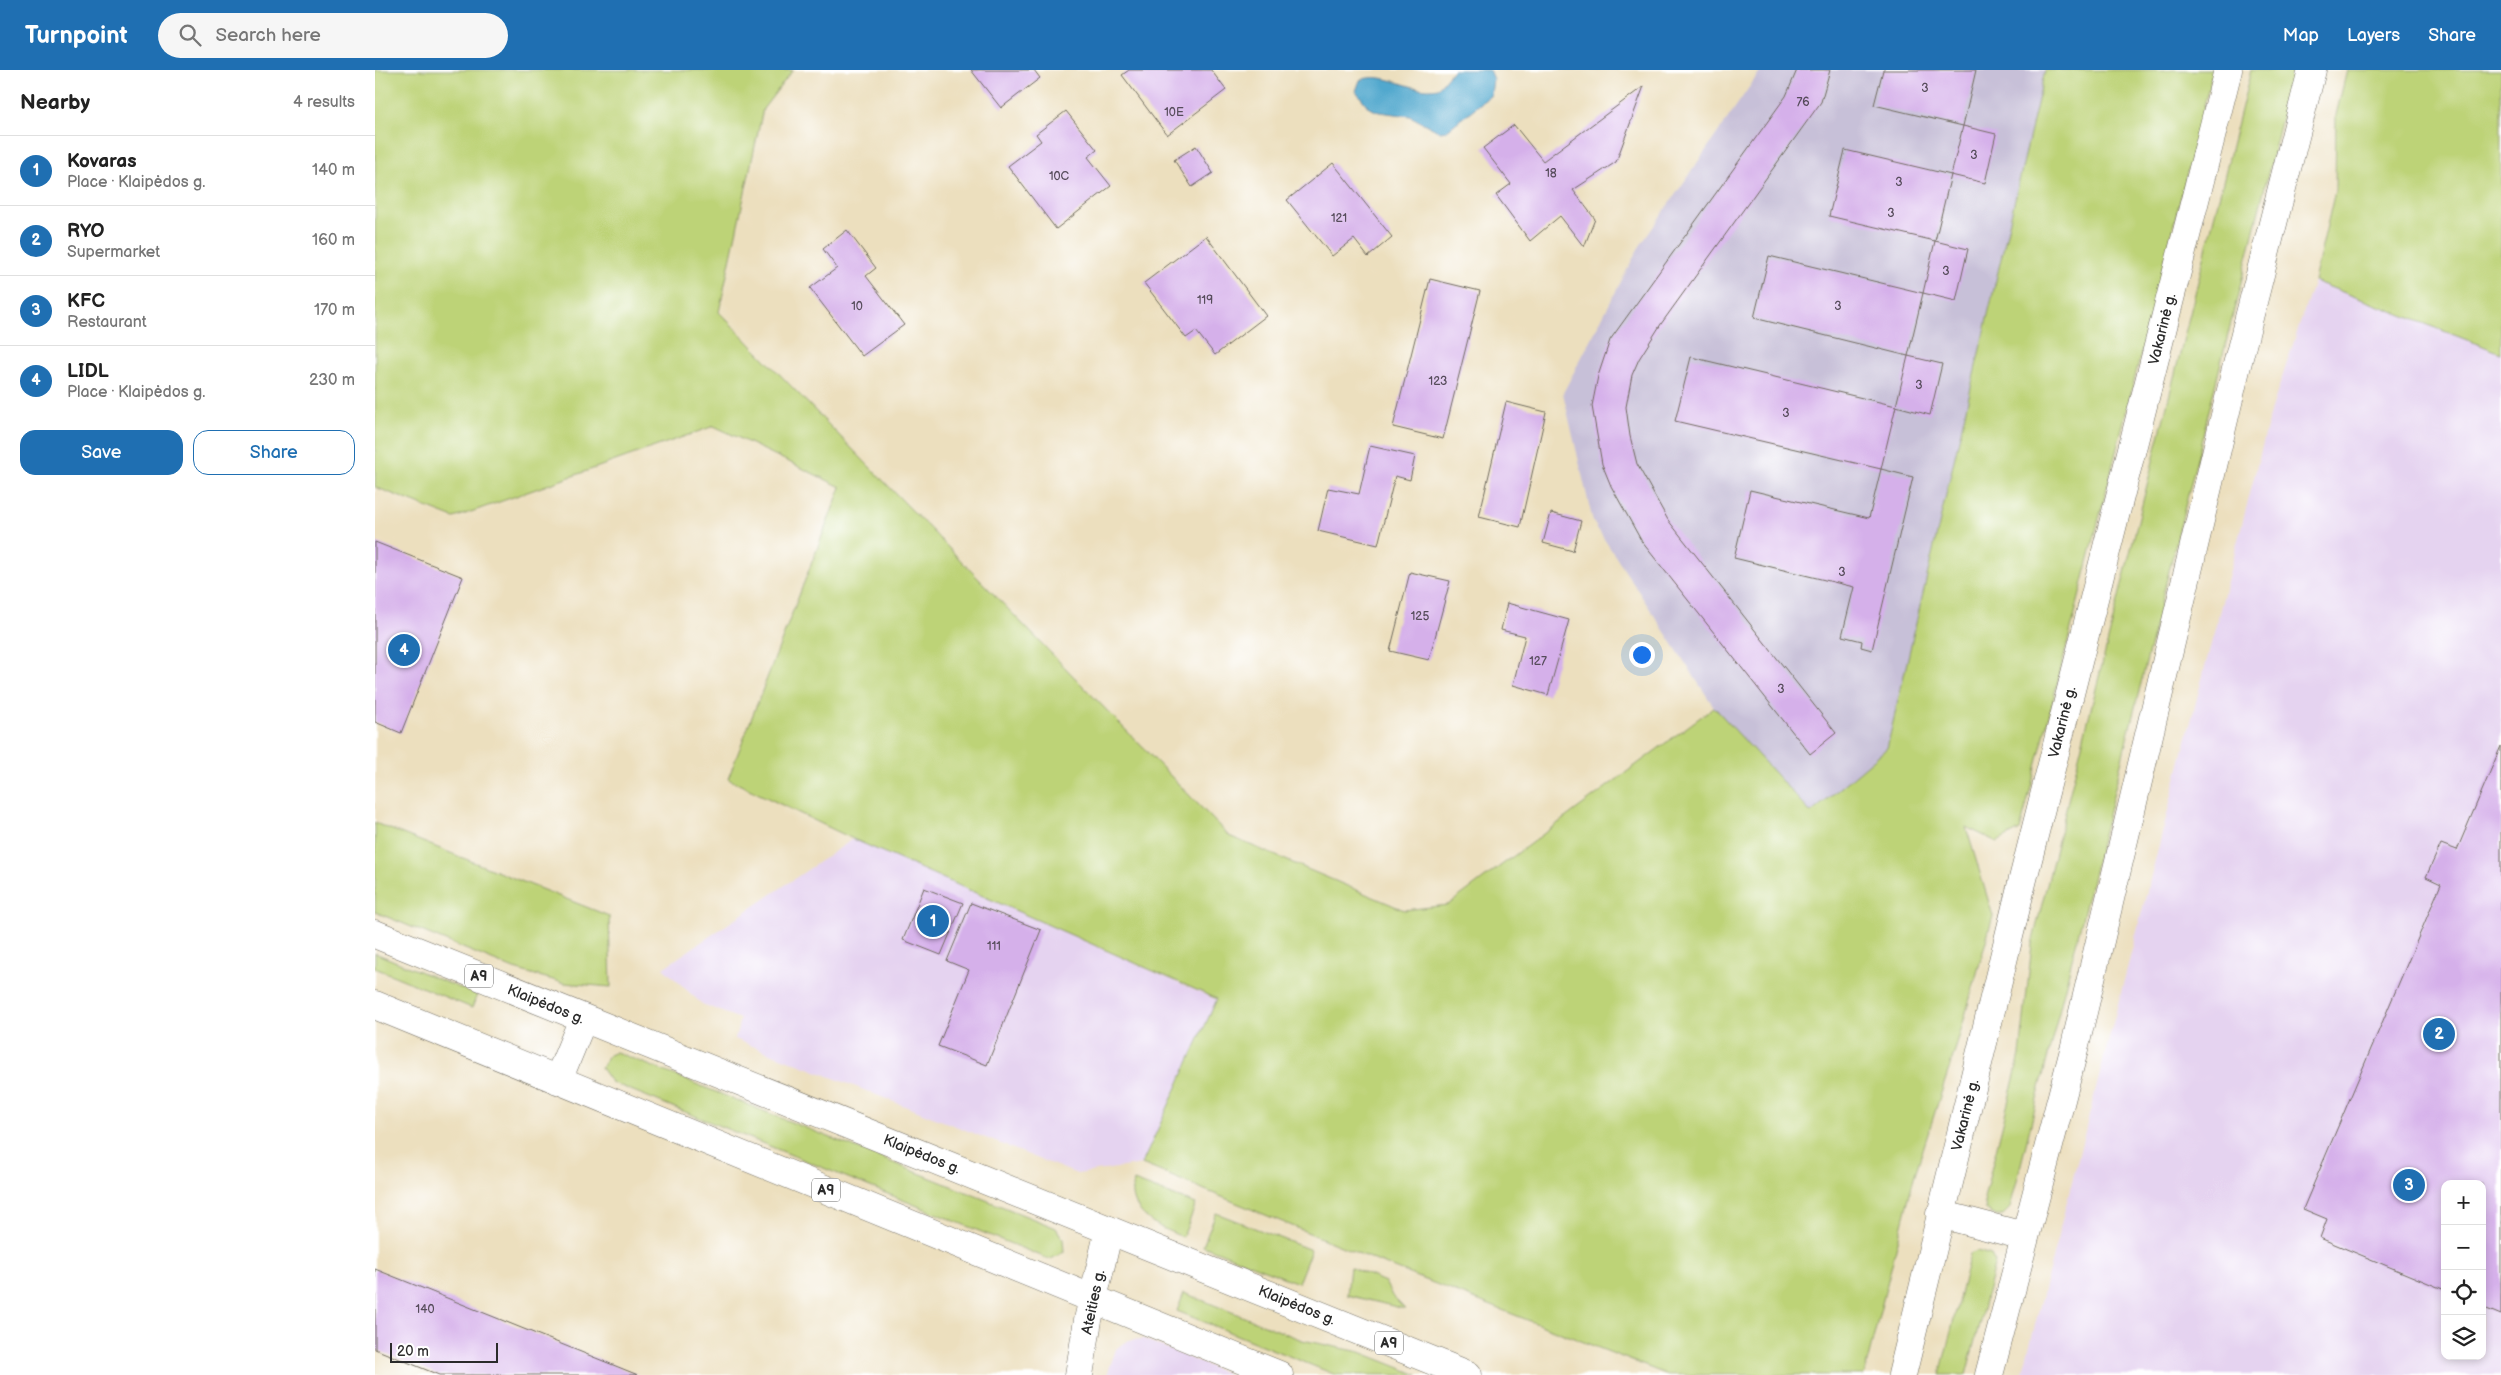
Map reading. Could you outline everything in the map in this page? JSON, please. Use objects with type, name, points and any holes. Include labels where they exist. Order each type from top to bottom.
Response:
[{"type":"main road","name":"Vakarinė g.","points":[[1902,1375],[1940,1214],[2228,70]]},
{"type":"main road","points":[[1989,1375],[2074,1050],[2237,365],[2312,70]]},
{"type":"main road","name":"Klaipėdos g.","points":[[375,934],[1468,1375]]},
{"type":"main road","name":"A9","points":[[375,1005],[1279,1375]]},
{"type":"main road","points":[[558,1080],[583,1019]]},
{"type":"main road","points":[[1940,1214],[2024,1236]]},
{"type":"main road","name":"Ateities g.","points":[[1079,1375],[1088,1320],[1109,1230]]},
{"type":"shaded area","points":[[1761,70],[2045,70],[1887,748],[1811,813],[1714,707],[1593,522],[1563,393],[1638,249]]},
{"type":"shaded area","points":[[2314,281],[2501,353],[2501,1375],[2022,1375],[2272,408]]},
{"type":"shaded area","points":[[853,839],[1217,1000],[1142,1164],[1077,1174],[735,1039],[740,1019],[702,1004],[663,968]]},
{"type":"shaded area","points":[[1144,1339],[1230,1375],[1107,1375],[1116,1349],[1129,1340]]},
{"type":"green space","points":[[375,70],[793,70],[763,109],[719,312],[1229,836],[1404,910],[1448,905],[1714,707],[1811,813],[1887,748],[2045,70],[2213,70],[2020,830],[1997,842],[1966,827],[1993,916],[1958,1041],[1914,1177],[1864,1375],[1668,1375],[1377,1261],[1142,1164],[1217,999],[853,839],[728,779],[841,487],[714,426],[454,518],[375,487]]},
{"type":"green space","points":[[2251,70],[2294,70],[2010,1208],[2003,1215],[1994,1215],[1986,1210],[1984,1198],[2020,1055],[2032,944]]},
{"type":"green space","points":[[2347,70],[2501,70],[2501,353],[2314,281],[2335,191],[2336,115]]},
{"type":"green space","points":[[375,823],[609,916],[611,987],[564,983],[514,969],[375,912]]},
{"type":"green space","points":[[375,953],[477,995],[472,1008],[375,968]]},
{"type":"green space","points":[[616,1052],[1056,1228],[1063,1239],[1064,1252],[1051,1259],[1046,1258],[611,1082],[601,1068],[609,1055]]},
{"type":"green space","points":[[1134,1181],[1196,1204],[1183,1237],[1164,1229],[1146,1218],[1135,1202],[1133,1192]]},
{"type":"green space","points":[[1216,1213],[1311,1250],[1298,1283],[1203,1246]]},
{"type":"green space","points":[[1977,1251],[1991,1255],[1995,1262],[1966,1375],[1940,1375],[1970,1254]]},
{"type":"green space","points":[[1350,1267],[1385,1282],[1392,1296],[1405,1309],[1347,1295]]},
{"type":"green space","points":[[1184,1293],[1302,1340],[1360,1352],[1418,1375],[1336,1375],[1177,1311]]},
{"type":"water","points":[[1453,70],[1489,70],[1493,79],[1491,95],[1446,131],[1440,132],[1410,116],[1379,112],[1369,108],[1356,91],[1360,80],[1370,78],[1380,78],[1418,88],[1438,88]]},
{"type":"building","points":[[971,70],[1034,70],[1040,78],[1001,108]]},
{"type":"building","points":[[1129,70],[1211,70],[1226,90],[1167,135],[1122,75]]},
{"type":"building","points":[[1797,70],[1830,70],[1821,102],[1661,324],[1639,359],[1632,375],[1626,407],[1630,436],[1637,464],[1668,520],[1836,733],[1810,754],[1642,542],[1611,486],[1602,464],[1592,406],[1598,376],[1610,340],[1786,96]]},
{"type":"building","points":[[1883,70],[1976,70],[1963,126],[1874,105]]},
{"type":"building","points":[[1644,86],[1616,162],[1573,190],[1595,219],[1584,247],[1560,216],[1530,241],[1496,195],[1511,184],[1483,148],[1514,125],[1543,161]]},
{"type":"building","points":[[1066,111],[1097,150],[1088,157],[1111,186],[1056,229],[1008,166],[1041,141],[1036,134]]},
{"type":"building","points":[[1963,126],[1996,134],[1985,183],[1951,175]]},
{"type":"building","points":[[1196,146],[1213,173],[1192,187],[1174,160]]},
{"type":"building","points":[[1845,150],[1951,175],[1935,241],[1829,216]]},
{"type":"building","points":[[1333,163],[1392,237],[1368,257],[1354,239],[1332,256],[1287,200]]},
{"type":"building","points":[[847,230],[876,268],[866,276],[904,325],[862,356],[810,288],[837,268],[823,249]]},
{"type":"building","points":[[1206,236],[1266,316],[1215,355],[1196,331],[1186,338],[1144,283]]},
{"type":"building","points":[[1935,241],[1968,249],[1956,301],[1923,293]]},
{"type":"building","points":[[1769,256],[1923,293],[1908,356],[1754,318]]},
{"type":"building","points":[[1430,279],[1480,291],[1443,439],[1393,427]]},
{"type":"building","points":[[1908,356],[1942,364],[1930,415],[1896,406]]},
{"type":"building","points":[[1691,357],[1896,406],[1881,469],[1675,421]]},
{"type":"building","points":[[1506,402],[1546,412],[1520,527],[1479,517]]},
{"type":"building","points":[[1370,446],[1415,456],[1410,480],[1395,476],[1378,545],[1318,531],[1328,488],[1359,494]]},
{"type":"building","points":[[1881,469],[1913,477],[1872,650],[1861,647],[1862,641],[1842,636],[1854,587],[1734,558],[1750,490],[1869,518]]},
{"type":"building","points":[[1551,513],[1581,521],[1573,551],[1543,543]]},
{"type":"building","points":[[375,542],[463,577],[401,733],[375,722]]},
{"type":"building","points":[[1410,572],[1450,581],[1429,660],[1390,651]]},
{"type":"building","points":[[1507,603],[1569,620],[1548,695],[1513,685],[1525,636],[1501,630]]},
{"type":"building","points":[[2501,746],[2501,1315],[2486,1309],[2486,1180],[2441,1180],[2441,1288],[2320,1238],[2327,1219],[2303,1209],[2441,884],[2426,877],[2441,844],[2457,850]]},
{"type":"building","points":[[924,888],[963,903],[941,955],[903,940]]},
{"type":"building","points":[[971,903],[1041,930],[987,1065],[938,1046],[969,970],[947,961]]},
{"type":"building","points":[[375,1269],[638,1375],[439,1375],[375,1349]]},
{"type":"place","name":"LIDL","points":[[404,650]]},
{"type":"place","name":"Kovaras","points":[[933,921]]},
{"type":"place","name":"RYO","points":[[2439,1034]]},
{"type":"place","name":"KFC","points":[[2409,1185]]}]
